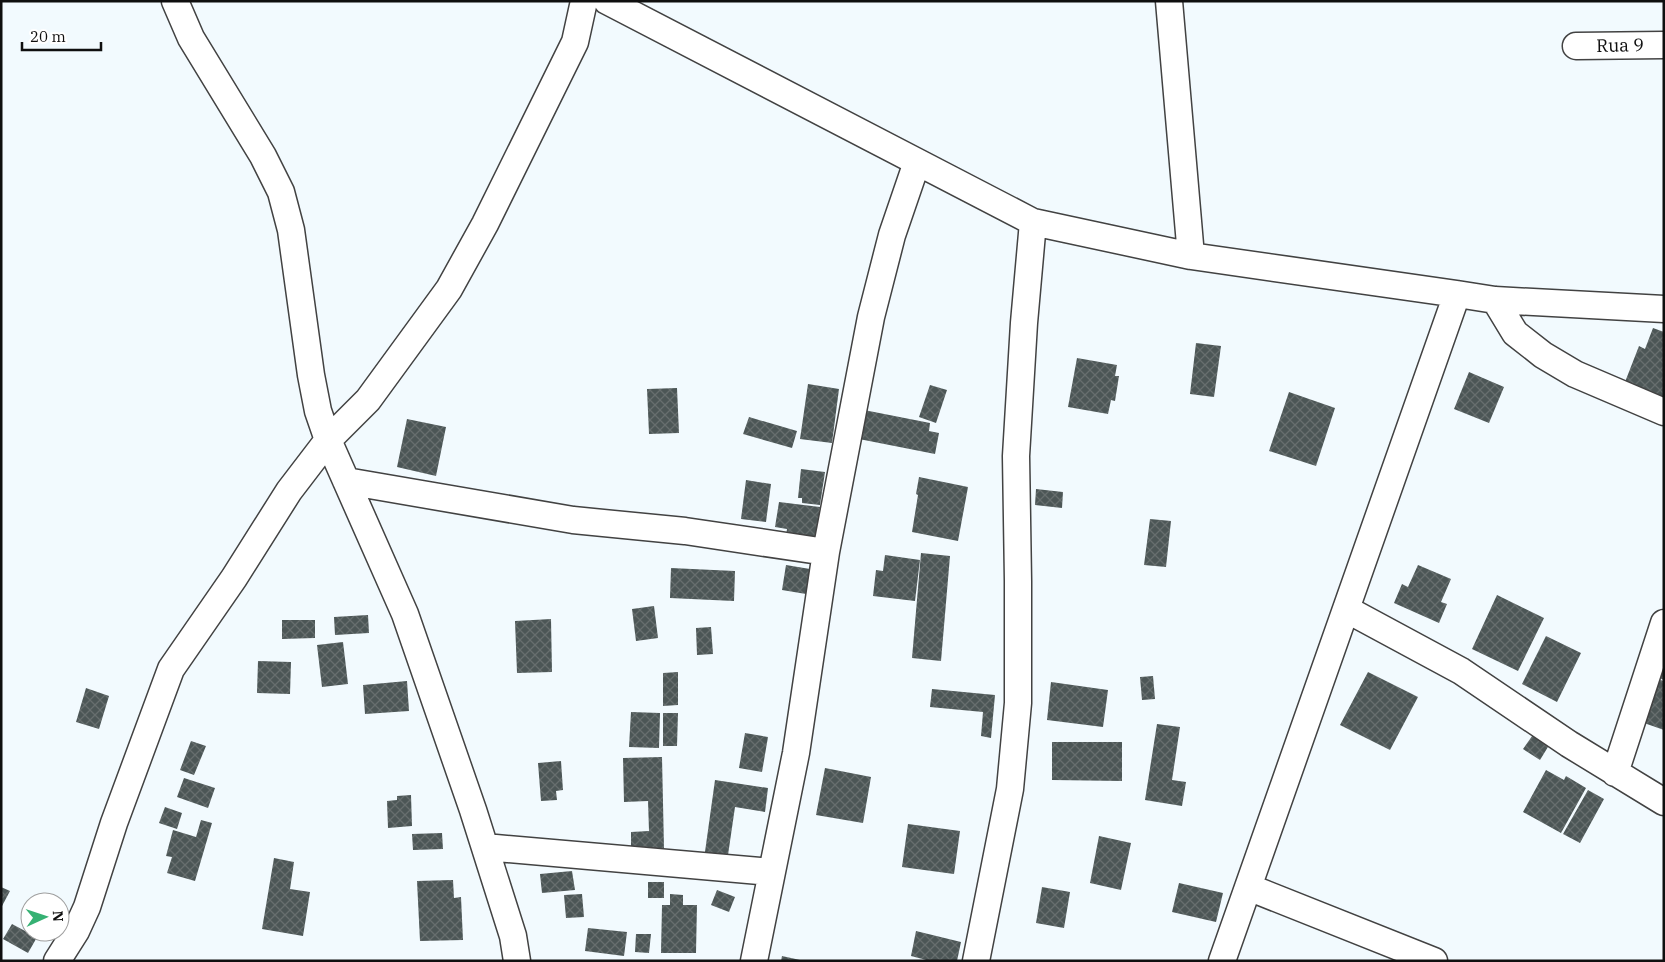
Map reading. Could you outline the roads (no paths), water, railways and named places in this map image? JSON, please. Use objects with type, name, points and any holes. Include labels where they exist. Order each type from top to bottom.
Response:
[{"type":"street","points":[[175,1],[191,38],[263,156],[281,192],[291,230],[311,375],[318,411],[328,440],[405,614],[485,847],[513,936],[517,961]]},
{"type":"street","points":[[57,961],[88,908],[114,823],[171,669],[234,578],[289,492],[328,440],[368,400],[449,289],[485,224],[575,42],[584,1]]},
{"type":"street","points":[[607,1],[1033,222],[1191,256],[1495,300],[1664,310]]},
{"type":"street","points":[[1169,1],[1191,256]]},
{"type":"street","name":"Rua 9","points":[[1576,46],[1664,45]]},
{"type":"street","points":[[754,961],[796,753],[826,552],[871,316],[892,235],[916,162]]},
{"type":"street","points":[[976,961],[1010,789],[1018,703],[1016,456],[1024,323],[1033,222]]},
{"type":"street","points":[[1222,961],[1457,294]]},
{"type":"street","points":[[1495,300],[1515,333],[1543,355],[1574,374],[1664,412]]},
{"type":"street","points":[[346,481],[573,520],[685,531],[826,552]]},
{"type":"street","points":[[1346,609],[1461,671],[1615,773],[1664,802]]},
{"type":"street","points":[[1615,773],[1664,623]]},
{"type":"street","points":[[485,847],[771,872]]},
{"type":"street","points":[[1248,887],[1434,961]]}]
